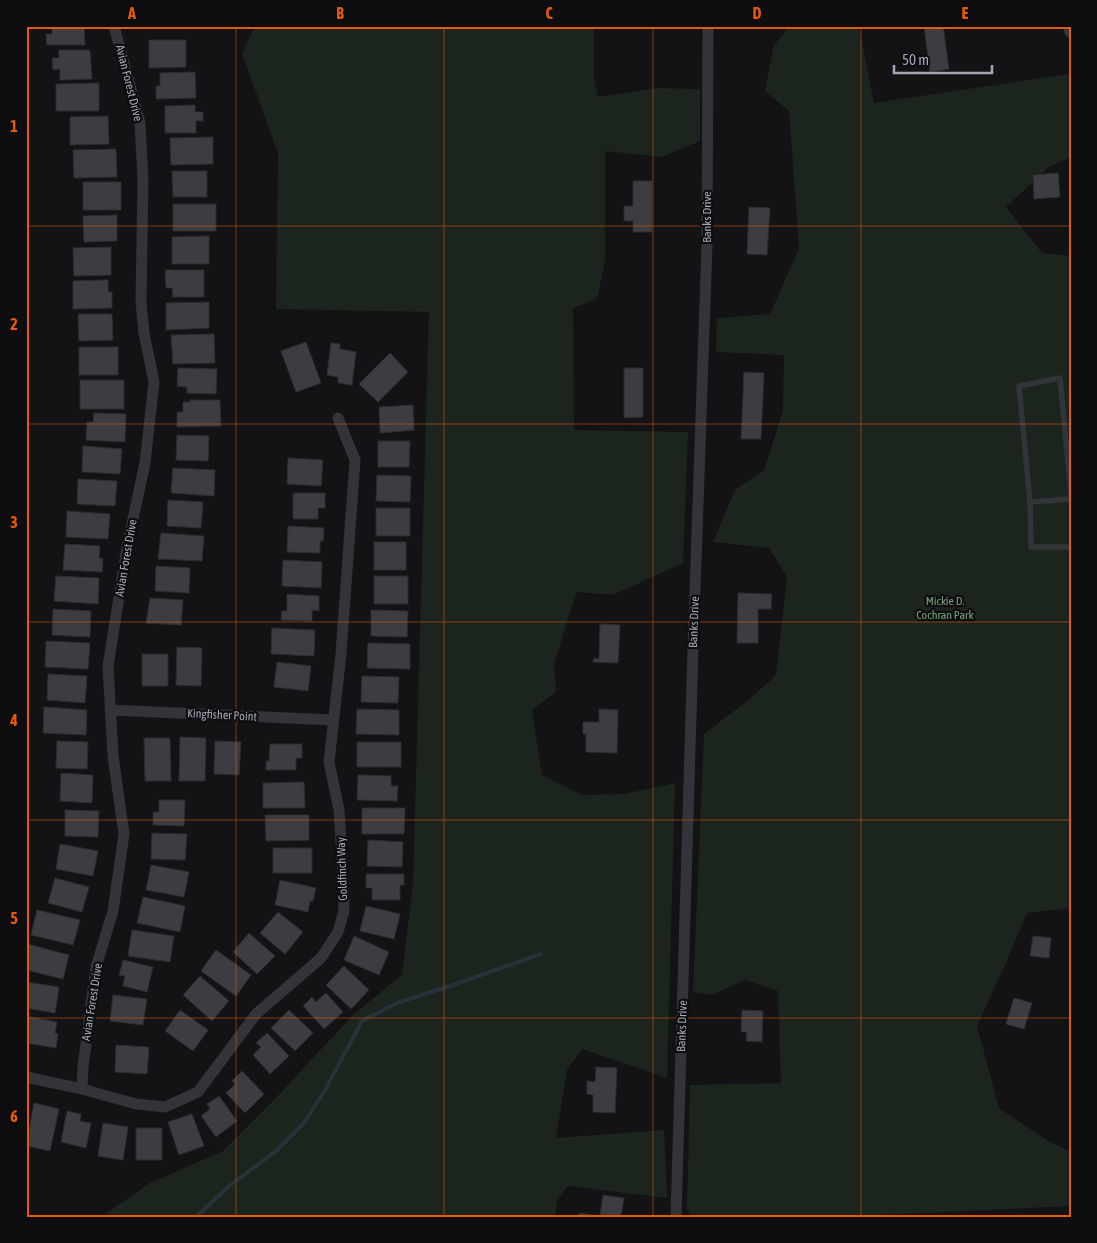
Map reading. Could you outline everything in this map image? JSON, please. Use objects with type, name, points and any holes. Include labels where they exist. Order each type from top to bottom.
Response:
[{"type":"street","name":"Avian Forest Drive","points":[[82,1089],[83,1067],[96,967],[113,911],[124,834],[113,756],[108,666],[127,547],[145,463],[154,382],[144,333],[141,302],[143,179],[140,123],[114,26]]},
{"type":"street","name":"Banks Drive","points":[[676,1217],[707,244],[708,26]]},
{"type":"street","points":[[1070,26],[1071,31]]},
{"type":"street","name":"Goldfinch Way","points":[[26,1077],[82,1089],[136,1104],[165,1107],[198,1092],[256,1014],[321,958],[338,932],[344,911],[343,874],[339,810],[329,762],[341,654],[355,460],[338,418]]},
{"type":"street","name":"Kingfisher Point","points":[[110,710],[334,720]]},
{"type":"lane","points":[[1071,494],[1060,378],[1019,386],[1030,502],[1031,547],[1071,547]]},
{"type":"lane","points":[[1030,502],[1071,500]]},
{"type":"green space","points":[[255,26],[594,26],[594,79],[598,97],[657,88],[700,89],[700,141],[662,157],[605,151],[605,262],[597,299],[573,308],[574,430],[688,432],[683,563],[613,595],[577,592],[554,663],[556,692],[532,710],[542,775],[582,795],[624,794],[675,783],[667,1078],[582,1049],[567,1070],[556,1138],[664,1130],[667,1198],[568,1186],[557,1201],[555,1217],[101,1217],[150,1183],[223,1151],[355,1013],[402,975],[413,884],[429,312],[276,309],[278,153],[242,54]]},
{"type":"green space","name":"Mickie D. Cochran Park","points":[[790,26],[859,26],[874,103],[1069,74],[1071,79],[1071,157],[1049,167],[1006,207],[1042,253],[1071,256],[1071,908],[1027,913],[977,1026],[999,1108],[1048,1141],[1071,1152],[1071,1206],[839,1217],[691,1217],[687,1210],[690,1085],[781,1083],[778,991],[745,980],[712,995],[693,992],[704,734],[751,698],[776,675],[787,577],[769,548],[713,542],[735,490],[764,470],[783,411],[784,355],[716,352],[717,318],[770,314],[799,248],[789,111],[765,91],[774,45]]},
{"type":"building","points":[[52,26],[84,26],[85,45],[47,45],[46,34],[52,34]]},
{"type":"building","points":[[924,26],[943,26],[949,69],[930,72]]},
{"type":"building","points":[[149,40],[186,40],[186,67],[149,68]]},
{"type":"building","points":[[59,50],[90,50],[92,79],[60,80],[60,69],[53,70],[52,58],[59,58]]},
{"type":"building","points":[[195,72],[196,98],[156,99],[156,86],[160,86],[160,73]]},
{"type":"building","points":[[99,83],[99,111],[56,111],[56,84]]},
{"type":"building","points":[[195,105],[195,112],[203,112],[203,121],[196,121],[196,133],[165,133],[165,106]]},
{"type":"building","points":[[108,116],[109,144],[70,145],[70,117]]},
{"type":"building","points":[[213,137],[213,164],[171,165],[170,138]]},
{"type":"building","points":[[116,149],[117,177],[74,178],[73,150]]},
{"type":"building","points":[[172,171],[207,171],[207,197],[173,197]]},
{"type":"building","points":[[1058,173],[1060,197],[1034,199],[1033,175]]},
{"type":"building","points":[[633,181],[652,181],[652,232],[633,232],[633,221],[624,221],[624,206],[633,206]]},
{"type":"building","points":[[83,182],[121,182],[121,210],[83,210]]},
{"type":"building","points":[[173,204],[216,204],[216,231],[173,231]]},
{"type":"building","points":[[749,207],[770,208],[767,255],[747,254]]},
{"type":"building","points":[[117,215],[117,241],[84,242],[83,216]]},
{"type":"building","points":[[209,236],[209,264],[172,264],[172,237]]},
{"type":"building","points":[[111,247],[111,275],[74,276],[73,248]]},
{"type":"building","points":[[165,270],[204,270],[204,297],[173,297],[172,288],[166,288]]},
{"type":"building","points":[[108,280],[108,292],[112,292],[112,308],[73,309],[73,281]]},
{"type":"building","points":[[209,302],[209,328],[166,330],[166,303]]},
{"type":"building","points":[[78,314],[112,314],[113,340],[79,341]]},
{"type":"building","points":[[214,334],[215,363],[173,364],[171,335]]},
{"type":"building","points":[[306,342],[321,383],[296,392],[281,351]]},
{"type":"building","points":[[331,343],[340,344],[340,349],[356,352],[352,385],[338,383],[338,377],[327,375]]},
{"type":"building","points":[[79,347],[118,347],[118,375],[79,375]]},
{"type":"building","points":[[390,353],[408,372],[378,402],[359,384]]},
{"type":"building","points":[[178,368],[217,369],[216,394],[187,393],[187,387],[177,386]]},
{"type":"building","points":[[624,368],[643,368],[643,417],[624,418]]},
{"type":"building","points":[[744,372],[764,373],[761,439],[741,439]]},
{"type":"building","points":[[80,380],[124,380],[124,409],[80,409]]},
{"type":"building","points":[[190,400],[220,400],[221,426],[177,427],[177,412],[183,412],[183,402],[191,402]]},
{"type":"building","points":[[413,405],[414,430],[380,433],[379,407]]},
{"type":"building","points":[[94,413],[126,414],[125,442],[86,440],[87,422],[93,422]]},
{"type":"building","points":[[177,435],[209,436],[208,461],[176,460]]},
{"type":"building","points":[[378,441],[410,441],[409,467],[378,467]]},
{"type":"building","points":[[83,446],[122,449],[120,474],[82,472]]},
{"type":"building","points":[[288,458],[323,460],[321,486],[287,484]]},
{"type":"building","points":[[173,468],[215,470],[214,496],[171,493]]},
{"type":"building","points":[[377,475],[411,476],[410,502],[376,501]]},
{"type":"building","points":[[78,479],[117,481],[115,506],[77,504]]},
{"type":"building","points":[[293,493],[325,493],[325,508],[318,508],[318,519],[293,519]]},
{"type":"building","points":[[168,500],[203,502],[201,528],[167,526]]},
{"type":"building","points":[[376,508],[410,508],[410,536],[376,536]]},
{"type":"building","points":[[67,511],[110,514],[108,539],[66,537]]},
{"type":"building","points":[[288,526],[324,528],[323,541],[320,541],[320,553],[287,552]]},
{"type":"building","points":[[161,533],[204,536],[202,561],[158,559]]},
{"type":"building","points":[[374,542],[406,542],[406,570],[374,570]]},
{"type":"building","points":[[65,544],[100,546],[99,558],[103,559],[102,572],[63,570]]},
{"type":"building","points":[[283,560],[322,562],[321,588],[282,586]]},
{"type":"building","points":[[156,566],[190,568],[189,593],[155,591]]},
{"type":"building","points":[[56,576],[99,578],[98,604],[54,601]]},
{"type":"building","points":[[374,576],[408,576],[408,604],[374,604]]},
{"type":"building","points":[[738,593],[772,594],[771,609],[758,609],[758,643],[737,643]]},
{"type":"building","points":[[287,594],[319,596],[319,611],[312,610],[312,621],[281,620],[282,611],[287,611]]},
{"type":"building","points":[[150,598],[183,600],[181,625],[146,623]]},
{"type":"building","points":[[53,609],[91,611],[90,637],[52,635]]},
{"type":"building","points":[[371,610],[408,611],[407,637],[371,636]]},
{"type":"building","points":[[600,624],[620,625],[618,663],[593,662],[594,658],[599,659]]},
{"type":"building","points":[[272,628],[315,630],[314,656],[271,654]]},
{"type":"building","points":[[46,641],[90,643],[88,669],[45,667]]},
{"type":"building","points":[[368,643],[410,644],[410,669],[367,668]]},
{"type":"building","points":[[177,647],[202,648],[201,686],[176,685]]},
{"type":"building","points":[[142,654],[168,654],[168,686],[142,686]]},
{"type":"building","points":[[277,662],[311,666],[308,691],[274,687]]},
{"type":"building","points":[[48,674],[87,676],[85,703],[47,700]]},
{"type":"building","points":[[362,676],[399,677],[398,703],[361,702]]},
{"type":"building","points":[[44,707],[87,710],[86,735],[43,733]]},
{"type":"building","points":[[357,709],[399,710],[399,735],[356,734]]},
{"type":"building","points":[[599,709],[618,710],[617,753],[586,752],[586,734],[583,734],[583,722],[599,722]]},
{"type":"building","points":[[180,737],[206,738],[205,781],[179,781]]},
{"type":"building","points":[[144,738],[170,738],[171,781],[145,781]]},
{"type":"building","points":[[57,741],[88,742],[87,769],[56,768]]},
{"type":"building","points":[[215,741],[241,742],[239,775],[214,774]]},
{"type":"building","points":[[357,742],[401,742],[401,767],[357,767]]},
{"type":"building","points":[[270,744],[302,744],[302,758],[296,758],[296,770],[266,770],[266,761],[269,761]]},
{"type":"building","points":[[61,773],[93,775],[92,803],[60,801]]},
{"type":"building","points":[[358,775],[391,776],[391,786],[398,786],[397,801],[357,800]]},
{"type":"building","points":[[304,782],[305,808],[263,808],[263,783]]},
{"type":"building","points":[[159,800],[185,800],[184,826],[153,825],[153,812],[159,812]]},
{"type":"building","points":[[362,808],[405,808],[404,834],[362,834]]},
{"type":"building","points":[[65,810],[99,811],[98,837],[65,836]]},
{"type":"building","points":[[265,815],[309,815],[309,840],[266,841]]},
{"type":"building","points":[[152,833],[187,834],[185,860],[151,859]]},
{"type":"building","points":[[368,840],[403,842],[402,867],[367,866]]},
{"type":"building","points":[[60,844],[98,851],[93,876],[56,869]]},
{"type":"building","points":[[273,848],[312,848],[312,873],[273,873]]},
{"type":"building","points":[[151,865],[189,872],[184,897],[146,890]]},
{"type":"building","points":[[366,874],[404,874],[404,885],[400,885],[400,900],[372,900],[372,888],[366,888]]},
{"type":"building","points":[[55,878],[89,887],[82,912],[48,903]]},
{"type":"building","points":[[280,880],[316,888],[313,901],[310,901],[308,912],[275,905]]},
{"type":"building","points":[[143,897],[185,906],[180,932],[137,923]]},
{"type":"building","points":[[366,906],[400,914],[394,939],[360,931]]},
{"type":"building","points":[[37,910],[80,920],[73,945],[31,935]]},
{"type":"building","points":[[278,912],[303,932],[285,954],[260,933]]},
{"type":"building","points":[[132,930],[174,936],[170,962],[128,956]]},
{"type":"building","points":[[249,933],[275,956],[257,974],[233,952]]},
{"type":"building","points":[[354,936],[389,952],[379,975],[344,960]]},
{"type":"building","points":[[1033,936],[1051,938],[1049,958],[1030,956]]},
{"type":"building","points":[[27,944],[69,955],[63,979],[26,970]]},
{"type":"building","points":[[216,950],[251,975],[236,996],[201,971]]},
{"type":"building","points":[[123,960],[153,967],[147,992],[123,986],[125,976],[119,975]]},
{"type":"building","points":[[344,966],[369,990],[351,1009],[326,985]]},
{"type":"building","points":[[200,976],[229,1001],[212,1021],[183,995]]},
{"type":"building","points":[[26,982],[59,987],[55,1013],[26,1008]]},
{"type":"building","points":[[326,993],[343,1012],[324,1029],[303,1006],[312,997],[316,1002]]},
{"type":"building","points":[[113,995],[147,999],[143,1025],[110,1021]]},
{"type":"building","points":[[1014,998],[1032,1003],[1024,1029],[1006,1024]]},
{"type":"building","points":[[180,1010],[208,1030],[193,1051],[165,1031]]},
{"type":"building","points":[[289,1010],[313,1033],[295,1051],[271,1028]]},
{"type":"building","points":[[742,1010],[763,1011],[762,1042],[746,1041],[747,1032],[741,1032]]},
{"type":"building","points":[[26,1016],[57,1022],[55,1033],[58,1034],[56,1048],[26,1043]]},
{"type":"building","points":[[267,1033],[289,1056],[270,1074],[253,1055],[261,1047],[256,1043]]},
{"type":"building","points":[[116,1045],[149,1047],[147,1074],[115,1072]]},
{"type":"building","points":[[596,1067],[617,1068],[615,1113],[593,1112],[593,1095],[587,1094],[587,1081],[595,1082]]},
{"type":"building","points":[[242,1071],[264,1094],[245,1113],[226,1093],[235,1084],[232,1081]]},
{"type":"building","points":[[219,1096],[237,1121],[216,1137],[201,1116],[210,1109],[207,1104]]},
{"type":"building","points":[[34,1103],[59,1109],[50,1151],[26,1146]]},
{"type":"building","points":[[67,1111],[81,1114],[80,1121],[91,1123],[86,1148],[61,1142]]},
{"type":"building","points":[[192,1114],[204,1146],[179,1155],[168,1122]]},
{"type":"building","points":[[103,1123],[128,1127],[123,1160],[98,1156]]},
{"type":"building","points":[[136,1128],[162,1128],[162,1160],[136,1160]]},
{"type":"building","points":[[603,1195],[624,1198],[621,1217],[579,1217],[579,1213],[600,1216]]},
{"type":"waterway","points":[[196,1217],[229,1186],[276,1151],[304,1123],[325,1090],[362,1021],[397,1003],[541,954]]}]
